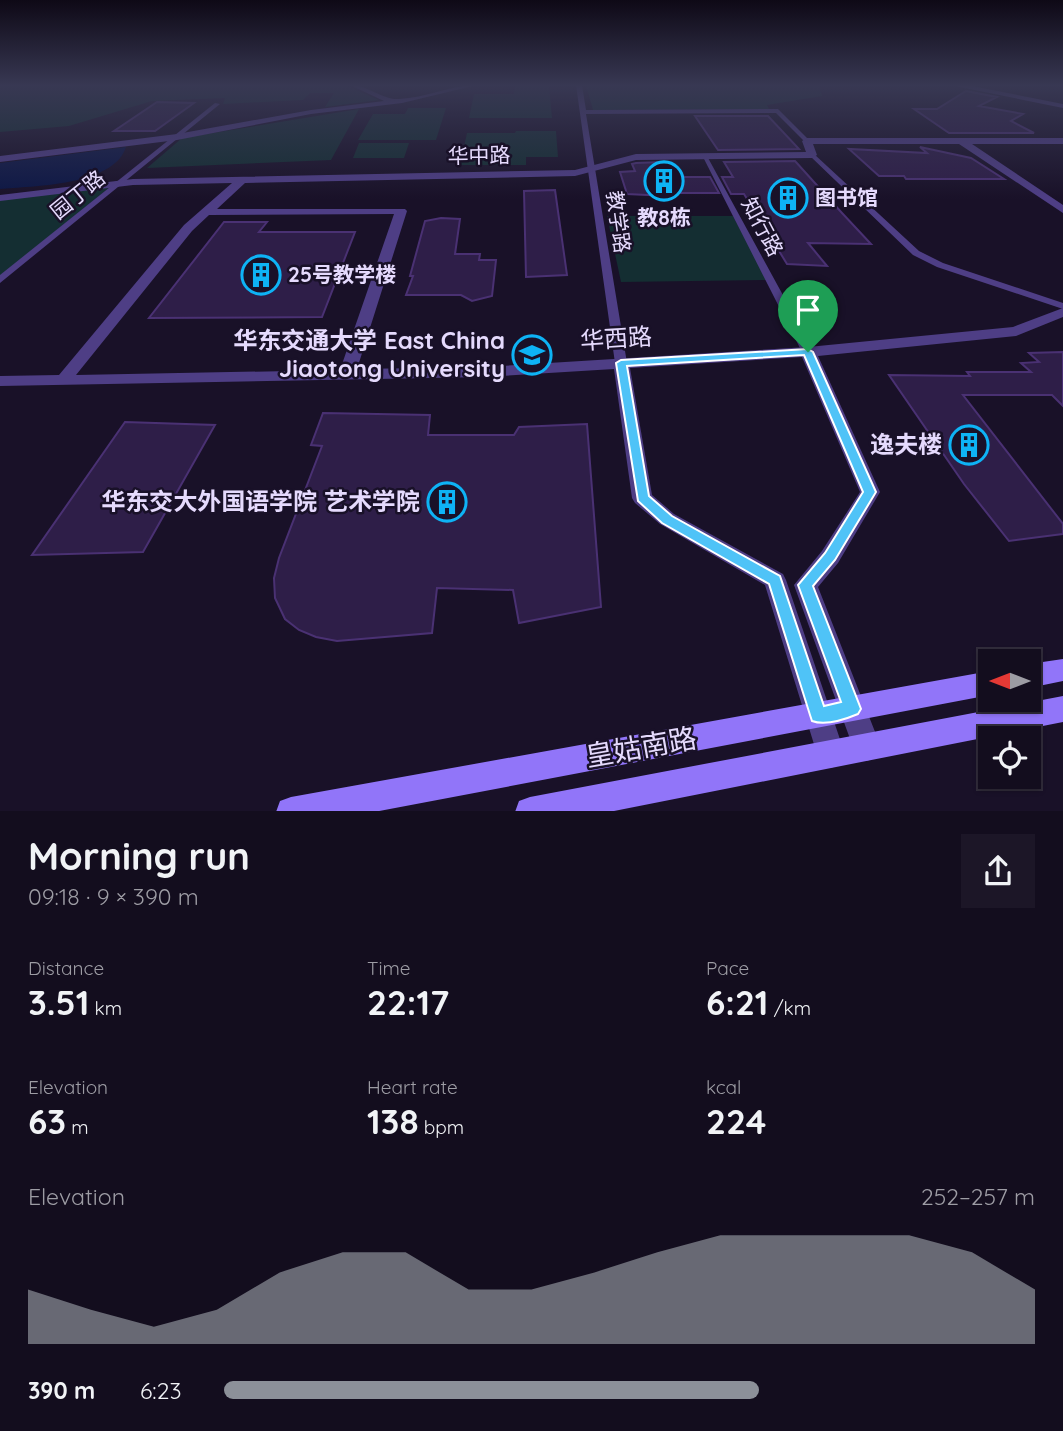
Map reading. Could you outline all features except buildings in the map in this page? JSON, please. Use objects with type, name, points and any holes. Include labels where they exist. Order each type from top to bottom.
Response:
[{"type":"street","points":[[0,159],[177,137],[257,123]]},
{"type":"street","points":[[961,140],[1063,210]]},
{"type":"street","points":[[812,155],[807,141],[1063,141]]},
{"type":"street","name":"华中路","points":[[0,198],[120,183],[575,173],[636,157],[812,155]]},
{"type":"street","points":[[64,379],[188,228],[242,180]]},
{"type":"street","points":[[206,212],[401,211],[347,373]]},
{"type":"street","name":"华西路","points":[[0,381],[484,372],[808,352],[1016,331],[1063,312]]},
{"type":"street","points":[[808,352],[870,492],[830,556],[806,585],[867,747]]},
{"type":"street","points":[[621,363],[642,498],[667,519],[775,580],[831,754]]},
{"type":"street","points":[[1041,674],[1063,670]]},
{"type":"street","name":"皇姑南路","points":[[291,811],[978,685]]},
{"type":"street","name":"皇姑南路","points":[[530,811],[1063,709]]},
{"type":"lane","points":[[177,137],[194,123]]},
{"type":"lane","name":"教学路","points":[[586,123],[621,363]]},
{"type":"lane","points":[[789,123],[807,141]]},
{"type":"lane","name":"园丁路","points":[[0,281],[177,137]]},
{"type":"lane","points":[[812,155],[916,253],[940,265],[1063,306]]},
{"type":"lane","name":"知行路","points":[[704,156],[808,352]]},
{"type":"green space","points":[[0,123],[79,123],[69,126],[0,132]]},
{"type":"green space","points":[[274,123],[351,123],[331,160],[147,168],[182,138]]},
{"type":"green space","points":[[368,123],[441,123],[436,140],[358,140]]},
{"type":"green space","points":[[556,131],[558,157],[526,157],[526,165],[460,165],[467,133]]},
{"type":"green space","points":[[359,143],[409,143],[404,158],[353,158]]},
{"type":"green space","points":[[110,187],[0,277],[0,200]]},
{"type":"green space","points":[[607,216],[733,216],[767,280],[621,282]]},
{"type":"shaded area","points":[[126,147],[118,160],[106,170],[89,177],[51,185],[0,189],[0,163]]},
{"type":"place","name":"教8栋","points":[[664,181]]},
{"type":"place","name":"图书馆","points":[[788,198]]},
{"type":"place","name":"25号教学楼","points":[[261,275]]},
{"type":"place","name":"华东交通大学 East China Jiaotong University","points":[[532,355]]},
{"type":"place","name":"逸夫楼","points":[[969,445]]},
{"type":"place","name":"华东交大外国语学院 艺术学院","points":[[447,502]]},
{"type":"route","points":[[808,352],[870,492],[830,556],[806,585],[852,709],[818,715],[775,580],[667,519],[642,498],[621,363],[808,352]]}]
